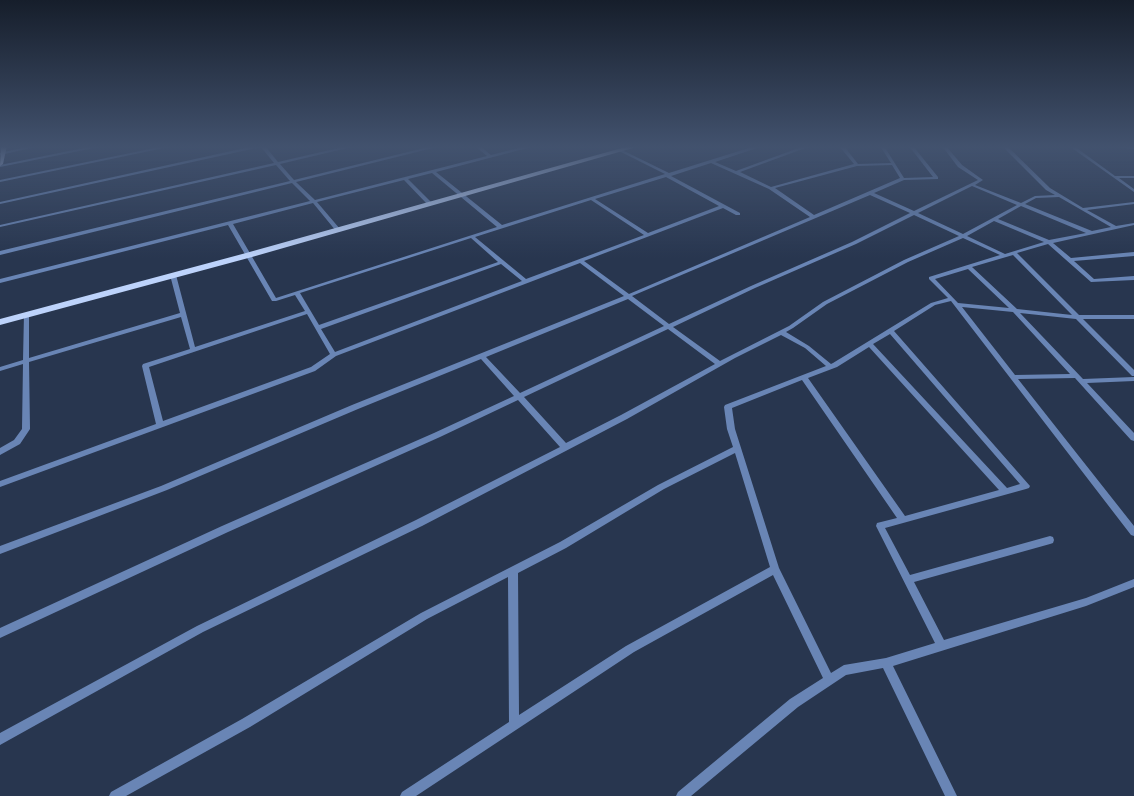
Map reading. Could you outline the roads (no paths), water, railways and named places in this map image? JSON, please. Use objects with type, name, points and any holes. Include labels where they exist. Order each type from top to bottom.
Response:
[{"type":"main road","points":[[0,322],[249,255],[504,183]]},
{"type":"street","points":[[0,203],[93,183]]},
{"type":"street","points":[[0,226],[191,183]]},
{"type":"street","points":[[0,253],[288,183]]},
{"type":"street","points":[[294,183],[314,202],[338,230]]},
{"type":"street","points":[[0,281],[389,183]]},
{"type":"street","points":[[409,183],[430,204]]},
{"type":"street","points":[[448,183],[501,227]]},
{"type":"street","points":[[230,223],[274,300],[501,227],[644,183]]},
{"type":"street","points":[[681,183],[738,214]]},
{"type":"street","points":[[760,183],[771,188],[814,217]]},
{"type":"street","points":[[771,188],[789,183]]},
{"type":"street","points":[[0,550],[164,488],[355,407],[628,296],[893,183]]},
{"type":"street","points":[[0,633],[225,529],[520,397],[753,287],[854,243],[975,183]]},
{"type":"street","points":[[1042,183],[1048,189],[1115,228]]},
{"type":"street","points":[[1122,183],[1134,191]]},
{"type":"street","points":[[972,185],[1092,233]]},
{"type":"street","points":[[870,193],[1006,256]]},
{"type":"street","points":[[0,739],[200,629],[419,523],[624,417],[719,364],[791,327],[825,303],[906,261],[963,236],[1035,197],[1060,196]]},
{"type":"street","points":[[592,199],[648,235]]},
{"type":"street","points":[[1083,209],[1134,204]]},
{"type":"street","points":[[0,484],[313,369],[334,355],[722,206]]},
{"type":"street","points":[[993,219],[1049,242],[1092,281],[1134,278]]},
{"type":"street","points":[[1134,224],[1049,242],[931,278],[952,298],[1134,532]]},
{"type":"street","points":[[472,237],[526,282]]},
{"type":"street","points":[[1014,253],[1134,374]]},
{"type":"street","points":[[1069,260],[1134,254]]},
{"type":"street","points":[[580,261],[719,364]]},
{"type":"street","points":[[317,328],[502,262]]},
{"type":"street","points":[[968,266],[1015,311],[1134,438]]},
{"type":"street","points":[[173,275],[193,350]]},
{"type":"street","points":[[297,293],[334,355]]},
{"type":"street","points":[[829,680],[774,569],[731,429],[728,407],[831,367],[933,304],[952,298]]},
{"type":"street","points":[[956,305],[1077,317],[1134,317]]},
{"type":"street","points":[[160,425],[145,366],[308,312]]},
{"type":"street","points":[[0,369],[183,314]]},
{"type":"street","points":[[0,452],[17,442],[26,429],[26,315]]},
{"type":"street","points":[[890,330],[1026,486],[880,526],[942,646]]},
{"type":"street","points":[[781,332],[807,348],[831,367]]},
{"type":"street","points":[[869,343],[1006,491]]},
{"type":"street","points":[[482,356],[565,447]]},
{"type":"street","points":[[1012,376],[1134,379]]},
{"type":"street","points":[[804,378],[903,520]]},
{"type":"street","points":[[115,796],[246,722],[424,616],[563,545],[661,487],[737,448]]},
{"type":"street","points":[[908,580],[1050,540]]},
{"type":"street","points":[[406,796],[630,649],[774,569]]},
{"type":"street","points":[[513,570],[514,725]]},
{"type":"street","points":[[682,796],[794,703],[844,670],[886,662],[942,646],[1086,602],[1134,583]]},
{"type":"street","points":[[886,662],[951,796]]}]
